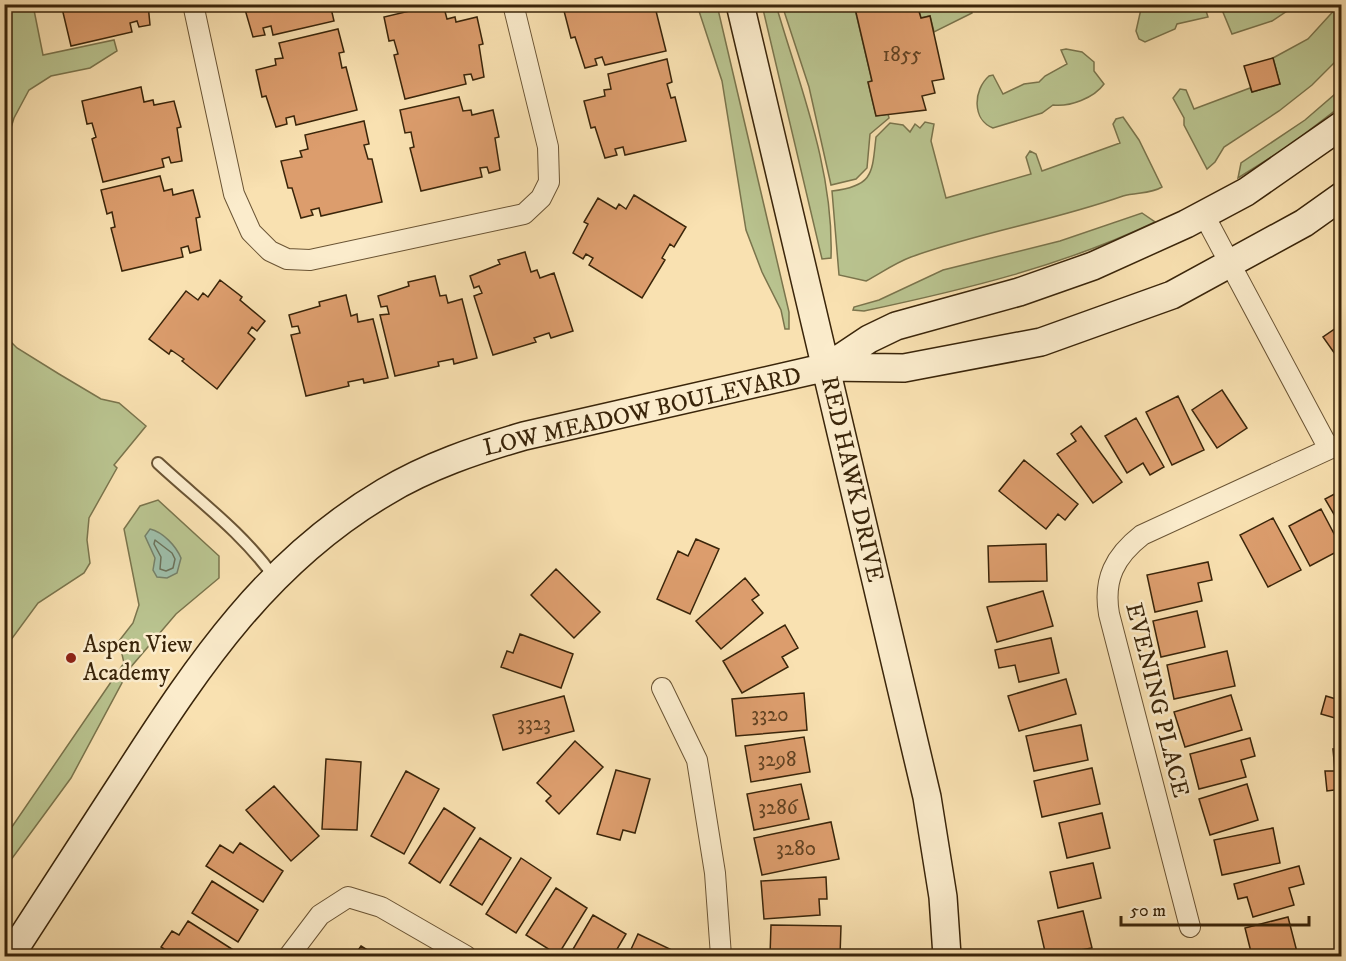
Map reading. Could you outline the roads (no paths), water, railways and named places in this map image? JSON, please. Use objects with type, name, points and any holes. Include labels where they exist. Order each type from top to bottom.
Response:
[{"type":"street","points":[[193,4],[234,194],[251,232],[270,251],[287,259],[310,260],[524,214],[540,198],[549,182],[548,147],[513,4]]},
{"type":"street","name":"RED HAWK DRIVE","points":[[740,4],[927,797],[943,897],[947,957]]},
{"type":"street","name":"LOW MEADOW BOULEVARD","points":[[827,367],[869,339],[896,326],[1019,292],[1093,266],[1204,214],[1246,192],[1341,125]]},
{"type":"street","name":"LOW MEADOW BOULEVARD","points":[[9,957],[187,684],[239,615],[274,577],[345,519],[386,491],[477,450],[524,436],[827,367],[904,368],[1041,342],[1172,295],[1304,223],[1341,196]]},
{"type":"street","points":[[1204,214],[1228,264],[1335,446]]},
{"type":"street","name":"EVENING PLACE","points":[[1190,927],[1109,614],[1106,599],[1109,576],[1124,549],[1142,535],[1335,446]]},
{"type":"street","points":[[662,688],[697,760],[714,873],[721,957]]},
{"type":"street","points":[[289,957],[320,915],[348,897],[381,907],[466,957]]},
{"type":"lane","points":[[158,463],[201,499],[254,549],[274,577]]},
{"type":"water","points":[[150,529],[160,533],[168,540],[181,558],[177,573],[167,578],[157,577],[153,570],[155,558],[145,536]]},
{"type":"place","name":"Aspen View Academy","points":[[71,658]]}]
